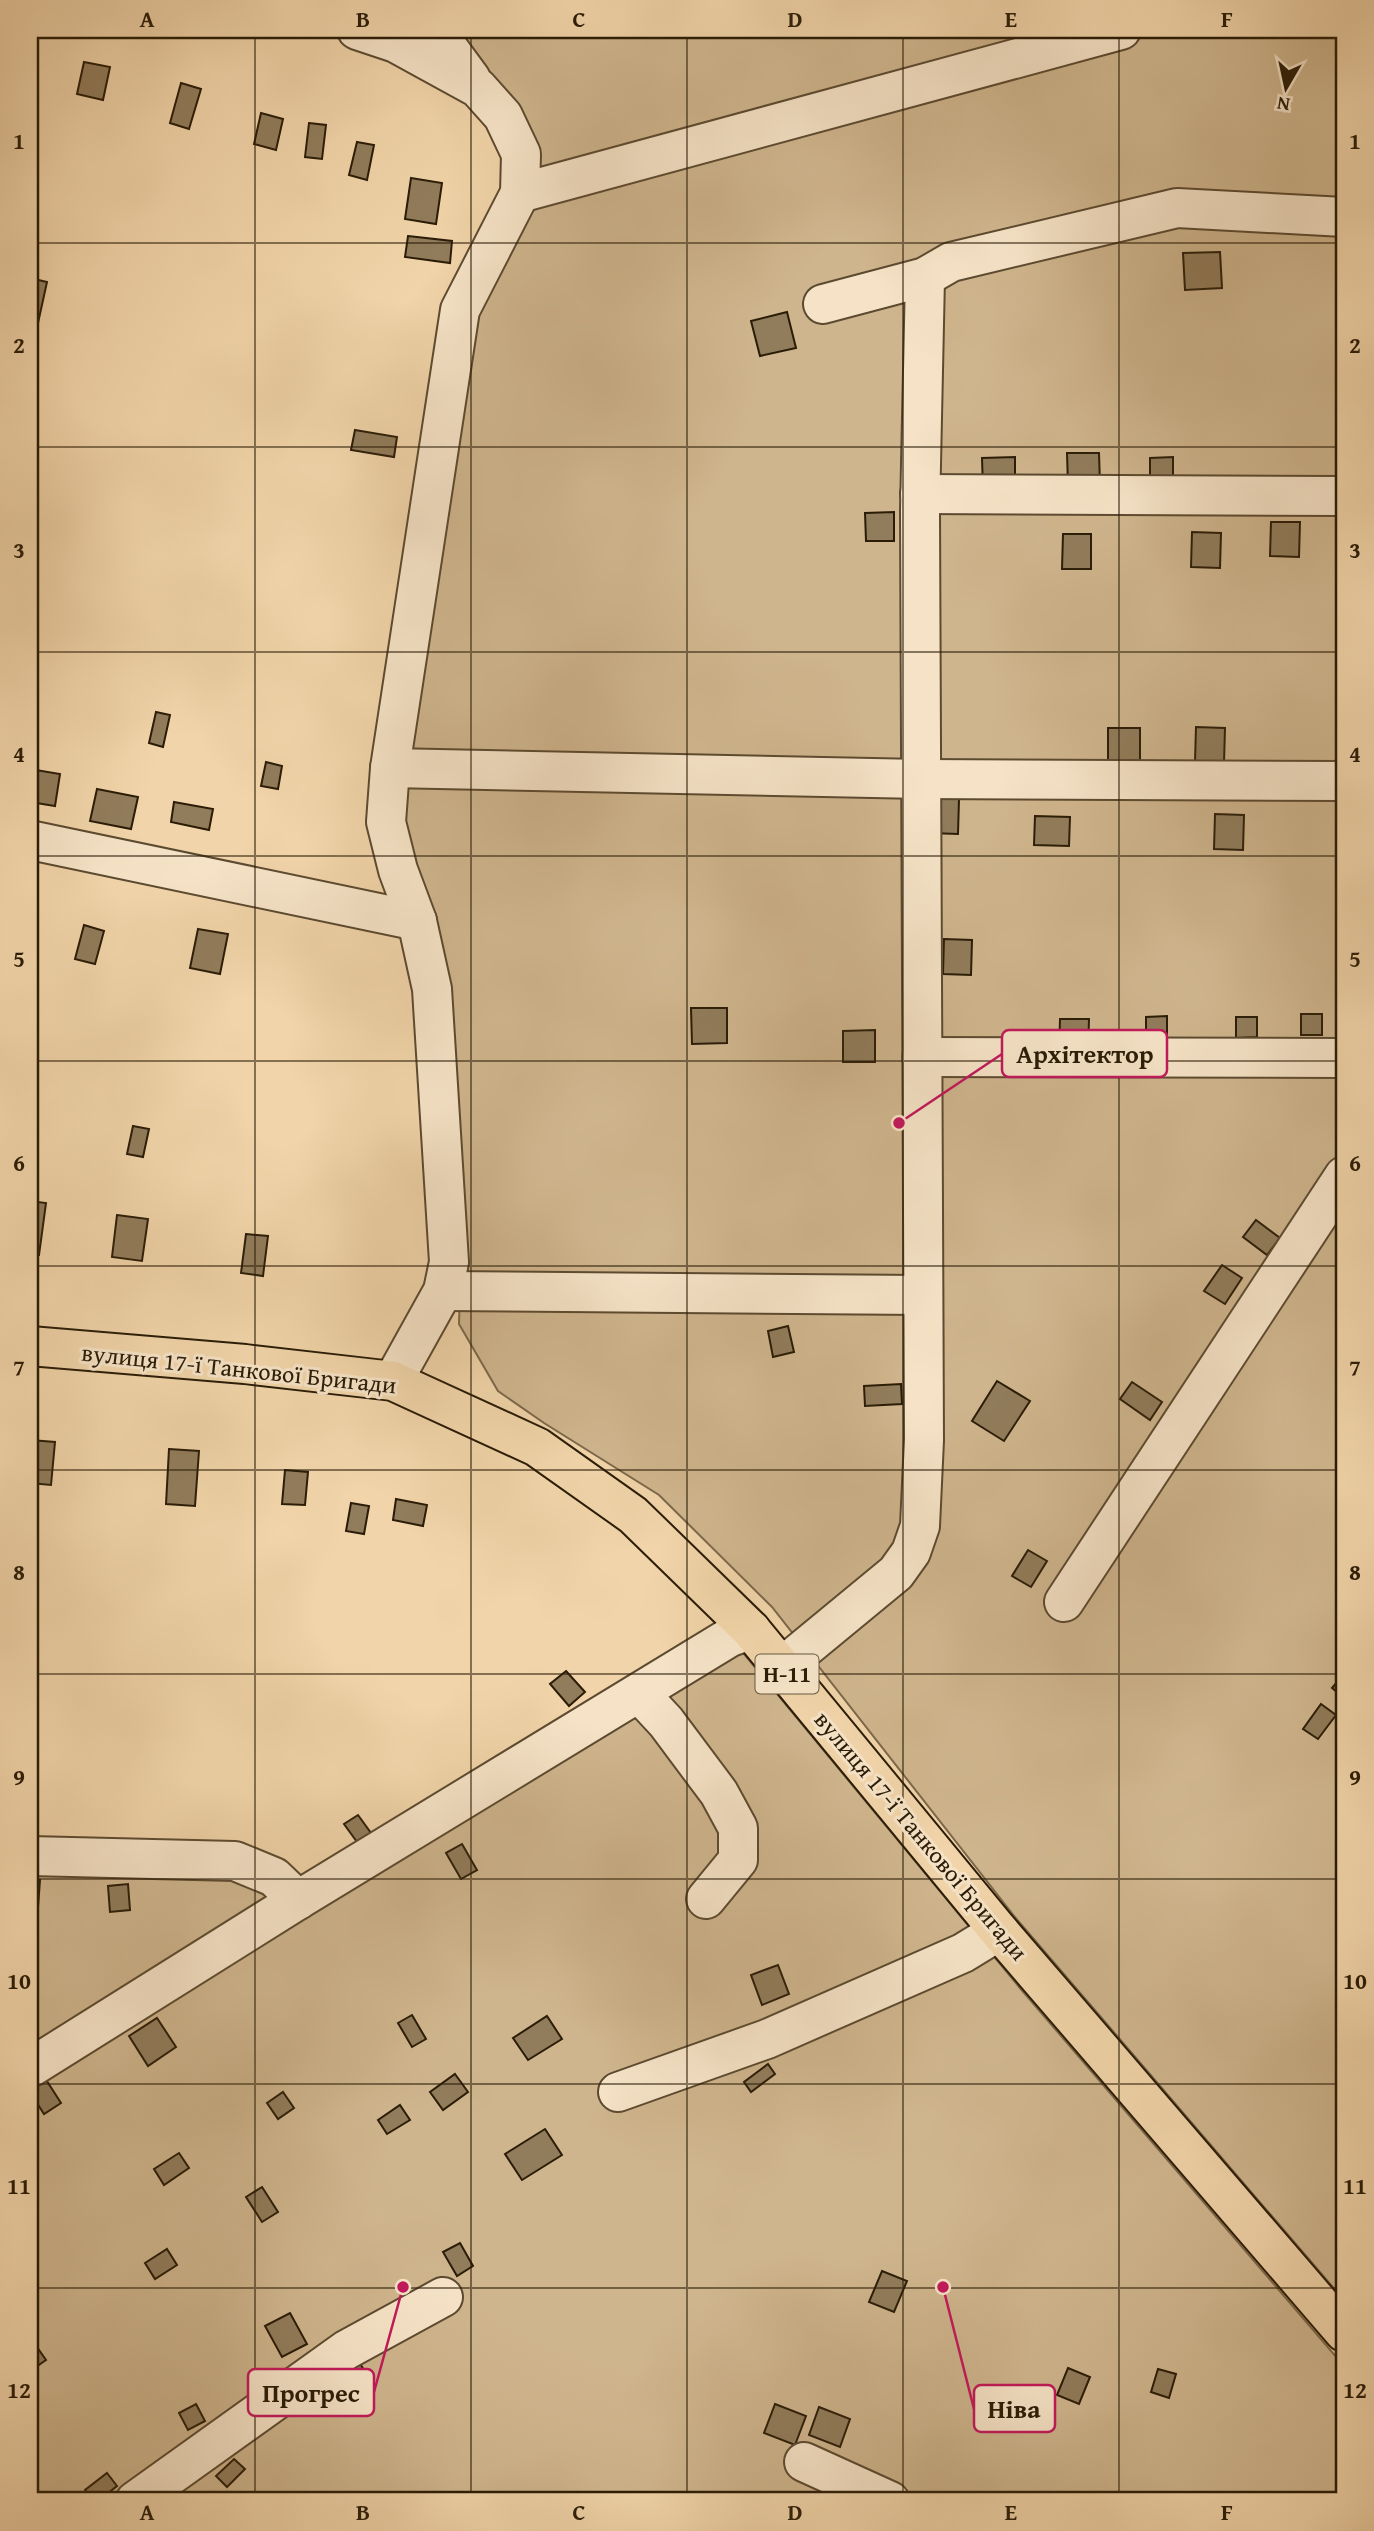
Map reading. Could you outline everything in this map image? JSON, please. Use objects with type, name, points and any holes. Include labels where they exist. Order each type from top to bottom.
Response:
[{"type":"main road","name":"вулиця 17-ї Танкової Бригади","points":[[30,1346],[245,1364],[393,1381],[537,1447],[633,1515],[751,1630],[999,1931],[1344,2332]]},
{"type":"street","points":[[357,30],[396,43],[478,88]]},
{"type":"street","points":[[393,1381],[443,1291],[449,1262],[432,989],[417,922],[398,870],[386,822],[390,768],[460,310],[520,193],[520,154],[503,116],[478,88],[435,30]]},
{"type":"street","points":[[520,193],[1121,30]]},
{"type":"street","points":[[823,304],[925,277],[951,262],[1177,208],[1344,216]]},
{"type":"street","points":[[782,1667],[896,1573],[911,1552],[920,1526],[924,1440],[920,494],[925,277]]},
{"type":"street","points":[[920,494],[1344,496]]},
{"type":"street","points":[[390,768],[921,779],[1344,781]]},
{"type":"street","points":[[30,840],[417,922]]},
{"type":"street","points":[[922,1057],[1344,1058]]},
{"type":"street","points":[[1064,1602],[1344,1176]]},
{"type":"street","points":[[443,1291],[923,1296]]},
{"type":"street","points":[[30,2068],[298,1899],[730,1637],[751,1630]]},
{"type":"street","points":[[640,1694],[666,1722],[719,1793],[738,1828],[738,1860],[706,1899]]},
{"type":"street","points":[[30,1856],[235,1861],[274,1877],[298,1899]]},
{"type":"street","points":[[618,2092],[767,2039],[962,1953],[999,1931]]},
{"type":"street","points":[[135,2501],[346,2350],[443,2297]]},
{"type":"street","points":[[804,2462],[890,2501]]},
{"type":"shaded area","points":[[447,30],[1344,30],[1344,2300],[1015,1917],[772,1607],[659,1495],[498,1391],[459,1324],[461,1258],[399,779],[474,308],[528,201]]},
{"type":"shaded area","points":[[730,1637],[1019,1987],[1344,2366],[1344,2501],[30,2501],[30,1856],[235,1861],[298,1899]]},
{"type":"building","points":[[84,62],[110,67],[103,100],[77,94]]},
{"type":"building","points":[[181,83],[201,89],[189,129],[170,123]]},
{"type":"building","points":[[261,113],[283,119],[276,150],[254,144]]},
{"type":"building","points":[[309,123],[326,125],[322,159],[305,157]]},
{"type":"building","points":[[357,142],[374,145],[367,180],[349,175]]},
{"type":"building","points":[[411,178],[442,183],[436,224],[405,219]]},
{"type":"building","points":[[408,236],[452,241],[450,263],[405,257]]},
{"type":"building","points":[[1220,252],[1222,288],[1185,290],[1183,253]]},
{"type":"building","points":[[30,278],[47,282],[36,332],[30,331]]},
{"type":"building","points":[[787,312],[796,348],[760,356],[751,321]]},
{"type":"building","points":[[355,430],[397,437],[394,457],[351,450]]},
{"type":"building","points":[[1067,453],[1099,453],[1100,485],[1068,485]]},
{"type":"building","points":[[1015,457],[1015,489],[983,489],[982,458]]},
{"type":"building","points":[[1173,457],[1173,480],[1150,480],[1150,458]]},
{"type":"building","points":[[894,512],[894,541],[866,541],[865,513]]},
{"type":"building","points":[[1271,522],[1300,522],[1299,557],[1270,556]]},
{"type":"building","points":[[1192,532],[1221,533],[1220,568],[1191,567]]},
{"type":"building","points":[[1063,534],[1091,534],[1091,569],[1062,569]]},
{"type":"building","points":[[156,712],[170,715],[163,747],[149,743]]},
{"type":"building","points":[[1196,727],[1225,728],[1224,763],[1195,762]]},
{"type":"building","points":[[1108,728],[1140,728],[1140,760],[1108,761]]},
{"type":"building","points":[[266,762],[282,766],[278,789],[261,786]]},
{"type":"building","points":[[30,769],[60,774],[55,806],[30,802]]},
{"type":"building","points":[[97,789],[138,797],[131,829],[90,821]]},
{"type":"building","points":[[931,798],[959,799],[958,834],[930,833]]},
{"type":"building","points":[[174,802],[213,809],[209,830],[171,822]]},
{"type":"building","points":[[1215,814],[1244,815],[1243,850],[1214,849]]},
{"type":"building","points":[[1035,816],[1070,817],[1069,846],[1034,845]]},
{"type":"building","points":[[84,925],[104,931],[95,964],[75,959]]},
{"type":"building","points":[[198,929],[228,934],[220,974],[190,968]]},
{"type":"building","points":[[944,939],[972,940],[971,975],[943,974]]},
{"type":"building","points":[[691,1008],[727,1008],[727,1043],[692,1044]]},
{"type":"building","points":[[1301,1014],[1322,1014],[1322,1035],[1301,1035]]},
{"type":"building","points":[[1167,1016],[1167,1037],[1146,1038],[1146,1017]]},
{"type":"building","points":[[1236,1017],[1257,1017],[1257,1037],[1236,1038]]},
{"type":"building","points":[[1060,1019],[1089,1019],[1088,1054],[1059,1054]]},
{"type":"building","points":[[875,1030],[875,1062],[843,1062],[843,1031]]},
{"type":"building","points":[[133,1126],[149,1129],[143,1157],[127,1154]]},
{"type":"building","points":[[30,1201],[46,1203],[39,1255],[30,1254]]},
{"type":"building","points":[[117,1215],[148,1219],[142,1261],[112,1257]]},
{"type":"building","points":[[1256,1220],[1280,1238],[1267,1255],[1243,1237]]},
{"type":"building","points":[[246,1234],[268,1236],[263,1276],[241,1273]]},
{"type":"building","points":[[1222,1265],[1242,1278],[1225,1304],[1204,1291]]},
{"type":"building","points":[[788,1326],[794,1352],[773,1357],[768,1331]]},
{"type":"building","points":[[997,1381],[1030,1401],[1004,1441],[972,1421]]},
{"type":"building","points":[[1132,1382],[1162,1402],[1150,1420],[1120,1399]]},
{"type":"building","points":[[901,1384],[902,1404],[865,1406],[864,1386]]},
{"type":"building","points":[[30,1440],[55,1442],[51,1485],[30,1483]]},
{"type":"building","points":[[169,1449],[199,1451],[195,1506],[166,1504]]},
{"type":"building","points":[[285,1470],[308,1472],[305,1505],[282,1504]]},
{"type":"building","points":[[396,1499],[427,1505],[423,1526],[393,1520]]},
{"type":"building","points":[[351,1503],[369,1506],[364,1534],[346,1531]]},
{"type":"building","points":[[1028,1550],[1047,1561],[1031,1587],[1012,1576]]},
{"type":"building","points":[[566,1671],[585,1692],[569,1706],[550,1684]]},
{"type":"building","points":[[1344,1674],[1344,1698],[1332,1688]]},
{"type":"building","points":[[1321,1704],[1336,1715],[1318,1739],[1303,1729]]},
{"type":"building","points":[[358,1815],[371,1833],[357,1842],[344,1824]]},
{"type":"building","points":[[462,1844],[477,1870],[461,1879],[446,1853]]},
{"type":"building","points":[[30,1879],[40,1880],[38,1907],[30,1906]]},
{"type":"building","points":[[128,1884],[130,1910],[110,1912],[108,1886]]},
{"type":"building","points":[[778,1965],[789,1994],[762,2005],[751,1975]]},
{"type":"building","points":[[412,2015],[426,2039],[412,2047],[398,2023]]},
{"type":"building","points":[[547,2016],[562,2039],[528,2060],[513,2038]]},
{"type":"building","points":[[157,2018],[176,2047],[148,2066],[129,2036]]},
{"type":"building","points":[[768,2064],[775,2074],[751,2092],[744,2082]]},
{"type":"building","points":[[455,2074],[468,2092],[443,2110],[430,2092]]},
{"type":"building","points":[[43,2075],[61,2103],[44,2114],[30,2092],[30,2083]]},
{"type":"building","points":[[283,2092],[294,2108],[278,2119],[267,2103]]},
{"type":"building","points":[[400,2105],[410,2120],[387,2134],[378,2120]]},
{"type":"building","points":[[545,2129],[562,2155],[522,2180],[505,2154]]},
{"type":"building","points":[[179,2153],[189,2168],[164,2185],[154,2169]]},
{"type":"building","points":[[262,2187],[278,2212],[262,2222],[246,2197]]},
{"type":"building","points":[[460,2243],[473,2266],[457,2276],[443,2252]]},
{"type":"building","points":[[167,2249],[177,2265],[155,2279],[145,2263]]},
{"type":"building","points":[[882,2271],[907,2281],[894,2312],[869,2302]]},
{"type":"building","points":[[290,2313],[307,2344],[282,2357],[265,2326]]},
{"type":"building","points":[[30,2337],[46,2360],[30,2371]]},
{"type":"building","points":[[358,2360],[368,2377],[349,2388],[339,2371]]},
{"type":"building","points":[[1068,2368],[1090,2377],[1079,2404],[1057,2395]]},
{"type":"building","points":[[1158,2369],[1176,2374],[1169,2398],[1151,2392]]},
{"type":"building","points":[[196,2404],[205,2421],[188,2430],[179,2413]]},
{"type":"building","points":[[775,2404],[806,2416],[795,2445],[764,2433]]},
{"type":"building","points":[[819,2407],[850,2419],[840,2447],[809,2435]]},
{"type":"building","points":[[234,2459],[245,2469],[227,2487],[216,2476]]},
{"type":"building","points":[[107,2473],[117,2486],[98,2501],[94,2501],[85,2490]]},
{"type":"place","name":"Архітектор","points":[[899,1123]]},
{"type":"place","name":"Прогрес","points":[[403,2287]]},
{"type":"place","name":"Ніва","points":[[943,2287]]}]
